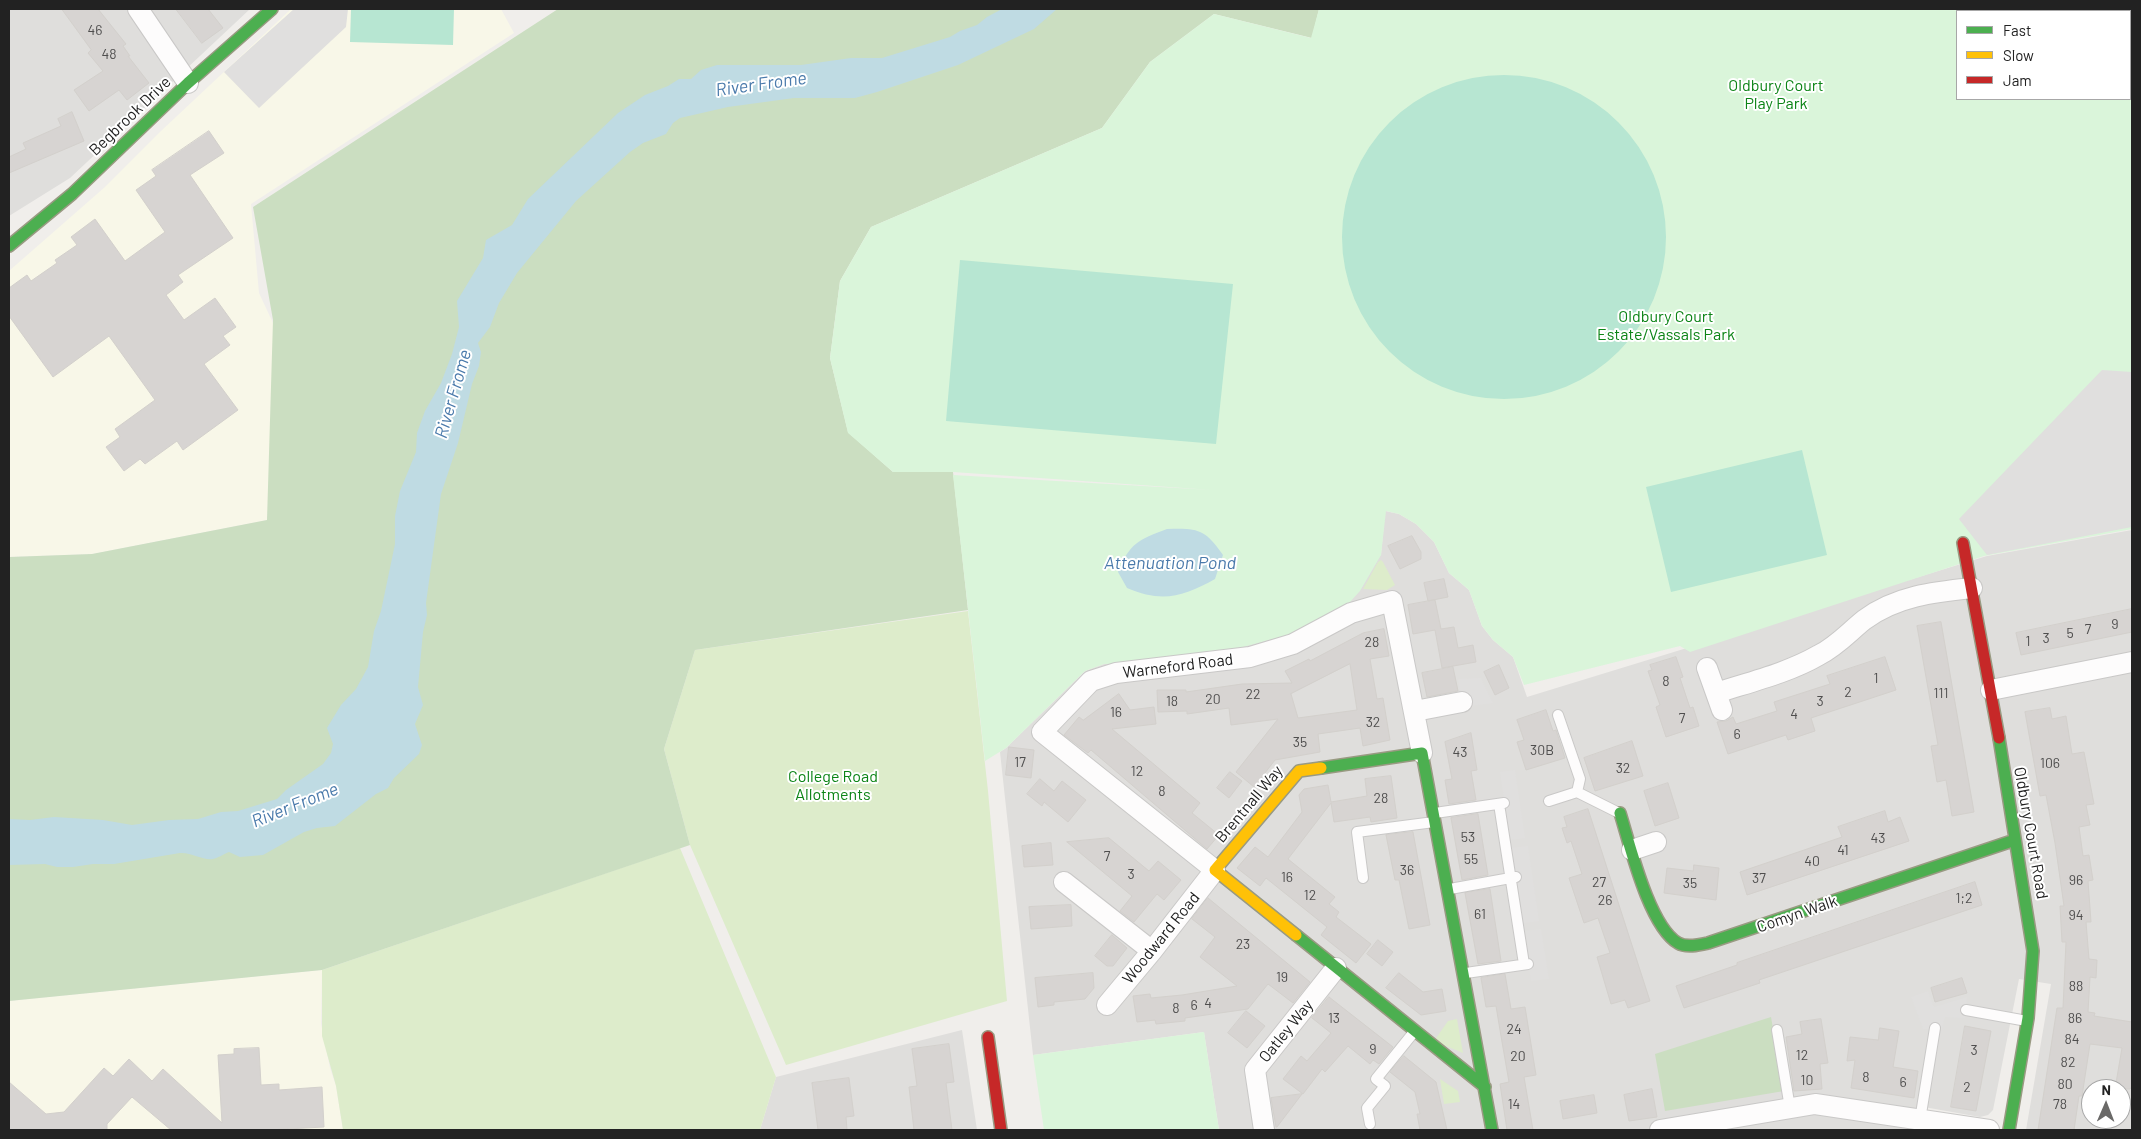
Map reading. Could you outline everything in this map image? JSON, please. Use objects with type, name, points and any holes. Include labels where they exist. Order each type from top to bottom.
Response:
[{"type":"street","points":[[138,9],[188,82]]},
{"type":"street","name":"Begbrook Drive","points":[[9,246],[72,194],[188,82],[224,55],[272,9]]},
{"type":"street","name":"Oldbury Court Road","points":[[1963,543],[1991,690],[2033,951],[2028,1021],[2009,1130]]},
{"type":"street","points":[[1706,668],[1719,702],[1808,662],[1838,644],[1871,616],[1900,601],[1920,595],[1972,588]]},
{"type":"street","name":"Warneford Road","points":[[1215,870],[1042,732],[1091,681],[1116,673],[1250,657],[1293,644],[1350,614],[1392,601],[1422,754]]},
{"type":"street","points":[[1991,690],[2132,662]]},
{"type":"street","points":[[1415,711],[1462,702]]},
{"type":"street","points":[[1422,754],[1473,1015],[1492,1130]]},
{"type":"street","name":"Brentnall Way","points":[[1215,870],[1299,771],[1422,754]]},
{"type":"street","name":"Comyn Walk","points":[[1620,814],[1657,921],[1669,937],[1677,943],[1687,945],[1708,943],[2015,840]]},
{"type":"street","points":[[1632,850],[1656,842]]},
{"type":"street","points":[[1215,870],[1485,1087]]},
{"type":"street","name":"Woodward Road","points":[[1107,1005],[1152,952],[1215,870]]},
{"type":"street","points":[[1064,882],[1152,952]]},
{"type":"street","name":"Oatley Way","points":[[1264,1130],[1254,1070],[1336,968]]},
{"type":"street","points":[[988,1037],[1001,1130]]},
{"type":"street","points":[[1660,1130],[1733,1124],[1790,1108],[1815,1104],[1990,1130]]},
{"type":"lane","points":[[1549,800],[1577,792],[1580,779],[1558,715]]},
{"type":"lane","name":"Comyn Walk","points":[[1577,792],[1620,814]]},
{"type":"lane","points":[[1363,878],[1357,832],[1502,804],[1526,964],[1465,974]]},
{"type":"lane","points":[[1449,889],[1513,878]]},
{"type":"lane","points":[[1966,1010],[2028,1021]]},
{"type":"lane","points":[[1920,1120],[1935,1028]]},
{"type":"lane","points":[[1777,1030],[1790,1108]]},
{"type":"lane","points":[[1370,1124],[1367,1108],[1386,1086],[1376,1079],[1415,1031]]},
{"type":"shaded area","points":[[9,9],[250,9],[70,178],[9,216]]},
{"type":"shaded area","points":[[291,9],[501,9],[514,33],[251,204],[259,293],[287,353],[267,520],[92,554],[9,557],[9,271],[105,187],[161,131]]},
{"type":"shaded area","points":[[294,9],[348,9],[346,27],[259,108],[224,72]]},
{"type":"shaded area","points":[[2102,370],[2132,372],[2132,527],[1987,555],[1959,519]]},
{"type":"shaded area","points":[[1385,511],[1399,514],[1416,524],[1434,542],[1449,573],[1469,590],[1482,626],[1493,640],[1513,657],[1527,697],[1987,556],[2132,530],[2132,1130],[2026,1130],[2051,984],[2019,979],[1993,1110],[1988,1115],[1980,1117],[1924,1107],[1920,1130],[1219,1130],[1204,1032],[1033,1055],[1000,752],[1085,671],[1104,664],[1145,663],[1381,555]]},
{"type":"shaded area","points":[[1481,678],[1493,703],[1471,706],[1462,702],[1458,679]]},
{"type":"shaded area","points":[[1515,770],[1525,838],[1510,840],[1500,772]]},
{"type":"shaded area","points":[[1528,846],[1539,921],[1523,923],[1512,848]]},
{"type":"shaded area","points":[[1541,929],[1549,979],[1531,981],[1523,931]]},
{"type":"shaded area","points":[[322,970],[321,1024],[330,1068],[336,1086],[343,1130],[9,1130],[9,1001]]},
{"type":"shaded area","points":[[1928,991],[1934,1007],[1967,997],[1965,1018],[1945,1017],[1942,1029],[1923,1029],[1911,997]]},
{"type":"shaded area","points":[[962,1030],[977,1130],[760,1130],[776,1077]]},
{"type":"green space","points":[[351,9],[454,9],[453,45],[350,42]]},
{"type":"green space","points":[[558,9],[1319,9],[1312,38],[1214,14],[1150,62],[1102,128],[871,227],[840,281],[830,358],[848,432],[893,472],[953,472],[968,610],[695,650],[664,749],[690,845],[322,970],[9,1001],[9,557],[92,554],[267,520],[273,320],[253,207]]},
{"type":"green space","name":"Oldbury Court Estate/Vassals Park","points":[[1319,9],[2132,9],[2132,529],[1984,556],[1690,652],[1680,646],[1524,685],[1513,657],[1493,640],[1482,626],[1469,590],[1449,573],[1434,542],[1416,524],[1399,514],[1386,511],[1381,555],[1360,591],[1340,613],[1291,634],[1232,650],[1145,663],[1104,664],[1085,671],[1006,748],[985,761],[953,475],[1212,490],[953,472],[893,472],[848,433],[830,358],[840,281],[871,227],[1102,128],[1150,62],[1214,14],[1311,38]]},
{"type":"green space","points":[[1504,75],[1536,78],[1566,87],[1594,102],[1619,122],[1639,147],[1654,175],[1663,205],[1666,237],[1663,269],[1654,299],[1639,327],[1619,352],[1594,372],[1566,387],[1536,396],[1504,399],[1472,396],[1442,387],[1414,372],[1389,352],[1369,327],[1354,299],[1345,269],[1342,237],[1345,205],[1354,175],[1369,147],[1389,122],[1414,102],[1442,87],[1472,78]]},
{"type":"green space","points":[[960,260],[1233,284],[1216,444],[946,421]]},
{"type":"green space","points":[[1802,450],[1827,555],[1671,592],[1646,487]]},
{"type":"green space","points":[[1381,560],[1395,585],[1387,590],[1363,589],[1378,562]]},
{"type":"green space","name":"College Road Allotments","points":[[968,611],[988,791],[1007,1001],[786,1065],[690,845],[664,749],[695,650]]},
{"type":"green space","points":[[680,848],[776,1077],[760,1130],[343,1130],[336,1086],[322,1036],[322,970]]},
{"type":"green space","points":[[1771,1017],[1784,1091],[1665,1111],[1655,1054]]},
{"type":"green space","points":[[1457,1019],[1463,1053],[1434,1041],[1448,1021]]},
{"type":"green space","points":[[1204,1032],[1219,1130],[1044,1130],[1033,1055]]},
{"type":"green space","points":[[1440,1079],[1458,1091],[1460,1102],[1444,1104]]},
{"type":"water","name":"River Frome","points":[[1002,9],[1057,9],[1034,29],[958,65],[877,92],[855,98],[794,98],[728,107],[680,118],[673,123],[666,134],[643,143],[630,152],[576,201],[517,273],[499,303],[490,327],[478,343],[481,352],[479,366],[472,384],[458,443],[441,494],[426,603],[427,615],[423,632],[418,687],[423,705],[415,724],[422,745],[419,754],[394,778],[388,788],[376,794],[335,826],[304,832],[263,855],[240,857],[229,852],[217,858],[209,859],[180,853],[114,864],[93,864],[73,867],[57,867],[45,864],[9,865],[9,819],[30,820],[54,817],[103,820],[132,825],[169,820],[198,819],[221,812],[238,811],[277,799],[286,790],[323,764],[331,753],[333,744],[327,728],[341,705],[356,689],[368,667],[374,631],[381,611],[395,544],[395,516],[400,491],[416,452],[417,433],[425,411],[441,383],[452,354],[459,327],[457,301],[483,258],[486,240],[512,225],[528,199],[618,113],[645,95],[668,86],[679,79],[691,79],[701,70],[717,65],[801,65],[851,58],[882,58],[950,37],[977,25]]},
{"type":"water","name":"Attenuation Pond","points":[[1167,529],[1186,529],[1200,532],[1217,546],[1223,555],[1215,579],[1193,590],[1172,596],[1151,595],[1127,588],[1118,572],[1122,562],[1136,544],[1149,536]]},
{"type":"building","points":[[62,9],[98,9],[126,44],[123,46],[130,56],[128,56],[149,83],[127,100],[119,90],[89,111],[74,90],[103,71],[88,53],[91,50]]},
{"type":"building","points":[[176,9],[208,9],[223,28],[202,43]]},
{"type":"building","points":[[72,112],[84,141],[9,173],[9,157],[26,149],[23,143],[61,126],[58,119]]},
{"type":"building","points":[[209,131],[224,153],[190,175],[233,238],[178,275],[183,282],[166,295],[184,320],[215,298],[236,327],[223,336],[230,345],[204,364],[238,410],[183,450],[177,441],[145,464],[140,459],[124,471],[106,447],[120,437],[115,429],[155,400],[109,336],[53,377],[9,316],[9,288],[27,275],[31,281],[57,263],[55,260],[77,245],[71,237],[95,219],[125,261],[165,232],[136,190],[156,176],[152,170]]},
{"type":"building","points":[[1412,536],[1421,552],[1421,559],[1400,569],[1388,546]]},
{"type":"building","points":[[1444,579],[1448,597],[1428,601],[1424,583]]},
{"type":"building","points":[[1435,600],[1441,629],[1454,627],[1458,648],[1473,645],[1476,662],[1442,668],[1435,630],[1413,634],[1408,605]]},
{"type":"building","points":[[2132,609],[2132,632],[2021,655],[2016,633]]},
{"type":"building","points":[[1941,622],[1974,812],[1952,816],[1946,780],[1937,782],[1931,746],[1938,745],[1917,626]]},
{"type":"building","points":[[1384,629],[1389,656],[1370,659],[1377,699],[1383,698],[1390,740],[1363,746],[1360,728],[1318,734],[1320,752],[1275,760],[1254,787],[1236,772],[1278,719],[1231,725],[1229,708],[1187,714],[1187,711],[1158,712],[1157,690],[1186,690],[1186,692],[1242,684],[1292,683],[1285,671],[1309,659],[1310,661],[1363,633]],"holes":[[[1350,664],[1357,710],[1298,718],[1291,694]]]},
{"type":"building","points":[[1676,657],[1683,677],[1680,678],[1690,708],[1693,707],[1699,726],[1666,737],[1656,707],[1660,705],[1648,671],[1652,670],[1650,665]]},
{"type":"building","points":[[1885,657],[1896,690],[1811,718],[1815,731],[1788,740],[1786,735],[1728,754],[1717,722],[1726,721],[1733,717],[1736,724],[1777,711],[1774,702],[1830,684],[1827,676]]},
{"type":"building","points":[[1499,665],[1509,688],[1495,695],[1484,672]]},
{"type":"building","points":[[1453,667],[1458,691],[1427,697],[1422,673]]},
{"type":"building","points":[[1119,694],[1130,710],[1154,707],[1156,724],[1112,729],[1200,803],[1192,813],[1219,835],[1207,849],[1091,750],[1088,753],[1064,735],[1079,717],[1083,720]]},
{"type":"building","points":[[2050,708],[2052,719],[2066,716],[2072,754],[2084,752],[2094,804],[2086,805],[2090,825],[2079,827],[2083,856],[2089,855],[2093,880],[2088,881],[2091,922],[2086,922],[2089,959],[2097,960],[2096,978],[2090,977],[2088,1012],[2095,1013],[2094,1016],[2132,1022],[2132,1086],[2131,1088],[2131,1079],[2117,1079],[2122,1048],[2090,1044],[2085,1079],[2081,1079],[2081,1096],[2079,1096],[2074,1130],[2038,1130],[2057,1008],[2063,1008],[2066,942],[2062,942],[2060,906],[2064,906],[2055,843],[2046,795],[2040,796],[2025,712]]},
{"type":"building","points":[[1546,710],[1553,731],[1556,730],[1565,758],[1526,770],[1517,742],[1524,740],[1517,720]]},
{"type":"building","points":[[1471,733],[1477,770],[1471,771],[1476,800],[1449,804],[1445,780],[1452,779],[1445,742]]},
{"type":"building","points":[[1632,741],[1643,776],[1595,791],[1584,758]]},
{"type":"building","points":[[1009,747],[1034,750],[1031,778],[1006,775]]},
{"type":"building","points":[[1230,772],[1242,781],[1229,798],[1217,788]]},
{"type":"building","points":[[1391,776],[1397,818],[1371,822],[1370,817],[1334,822],[1331,803],[1288,859],[1335,897],[1329,904],[1339,912],[1336,917],[1371,944],[1356,963],[1321,935],[1327,927],[1266,878],[1260,886],[1237,868],[1255,847],[1268,857],[1302,812],[1299,795],[1304,789],[1328,785],[1331,802],[1367,796],[1365,779]]},
{"type":"building","points":[[1040,779],[1054,791],[1062,781],[1086,800],[1068,822],[1044,802],[1042,806],[1027,794]]},
{"type":"building","points":[[1668,783],[1679,818],[1655,826],[1644,791]]},
{"type":"building","points":[[1588,809],[1650,1001],[1628,1008],[1625,1000],[1611,1004],[1597,957],[1610,953],[1598,918],[1584,923],[1569,878],[1582,874],[1571,841],[1567,843],[1562,828],[1567,827],[1564,817]]},
{"type":"building","points":[[1885,811],[1888,822],[1900,817],[1909,841],[1747,895],[1740,872],[1842,837],[1838,827]]},
{"type":"building","points":[[1478,814],[1488,875],[1462,880],[1451,818]]},
{"type":"building","points":[[1413,832],[1430,925],[1409,929],[1399,880],[1395,880],[1386,835]]},
{"type":"building","points":[[1109,838],[1149,871],[1158,861],[1181,880],[1164,900],[1157,894],[1134,922],[1120,911],[1132,896],[1067,842]]},
{"type":"building","points":[[1051,843],[1053,865],[1024,867],[1022,846]]},
{"type":"building","points":[[1694,865],[1719,868],[1716,900],[1664,893],[1667,868],[1693,871]]},
{"type":"building","points":[[1975,882],[1982,905],[1759,980],[1760,983],[1684,1008],[1676,986],[1737,965],[1737,963]]},
{"type":"building","points":[[1490,889],[1501,961],[1478,964],[1465,893]]},
{"type":"building","points":[[1208,898],[1310,982],[1293,1003],[1268,984],[1248,1009],[1185,1018],[1185,1021],[1156,1024],[1155,1020],[1137,1022],[1133,996],[1150,994],[1151,998],[1237,986],[1200,957],[1215,937],[1192,919]]},
{"type":"building","points":[[1071,905],[1072,926],[1031,929],[1029,907]]},
{"type":"building","points":[[1112,935],[1127,948],[1113,966],[1107,966],[1095,956]]},
{"type":"building","points":[[1378,940],[1393,952],[1382,966],[1367,954]]},
{"type":"building","points":[[1093,973],[1094,988],[1085,999],[1054,1002],[1054,1005],[1038,1007],[1035,978]]},
{"type":"building","points":[[1399,973],[1423,992],[1442,989],[1446,1011],[1421,1015],[1386,988]]},
{"type":"building","points":[[1505,974],[1511,1009],[1525,1007],[1536,1075],[1524,1077],[1533,1130],[1507,1130],[1500,1084],[1509,1082],[1496,1006],[1486,1007],[1481,978]]},
{"type":"building","points":[[1962,978],[1967,993],[1935,1002],[1931,988]]},
{"type":"building","points":[[1329,997],[1393,1047],[1379,1064],[1373,1060],[1370,1064],[1348,1046],[1325,1072],[1322,1069],[1303,1094],[1283,1079],[1301,1056],[1307,1061],[1331,1033],[1312,1018]]},
{"type":"building","points":[[1246,1011],[1265,1026],[1247,1048],[1228,1033]]},
{"type":"building","points":[[1821,1019],[1828,1063],[1820,1064],[1822,1089],[1794,1091],[1786,1037],[1802,1034],[1800,1022]]},
{"type":"building","points":[[1965,1026],[1991,1031],[1976,1111],[1951,1107]]},
{"type":"building","points":[[1880,1028],[1899,1031],[1893,1067],[1918,1071],[1914,1098],[1851,1088],[1855,1060],[1847,1061],[1850,1037],[1878,1040]]},
{"type":"building","points":[[949,1044],[954,1082],[946,1083],[952,1130],[914,1130],[909,1087],[917,1086],[912,1049]]},
{"type":"building","points":[[259,1048],[261,1085],[279,1084],[279,1090],[322,1087],[324,1127],[269,1130],[171,1130],[132,1097],[107,1124],[107,1130],[9,1130],[9,1082],[46,1114],[64,1112],[104,1068],[113,1076],[129,1059],[152,1081],[163,1069],[222,1123],[218,1055],[234,1054],[234,1049]]},
{"type":"building","points":[[1404,1056],[1436,1082],[1447,1130],[1420,1130],[1417,1114],[1420,1114],[1415,1092],[1390,1072]]},
{"type":"building","points":[[849,1078],[854,1116],[846,1117],[847,1130],[818,1130],[812,1083]]},
{"type":"building","points":[[1652,1089],[1657,1117],[1629,1121],[1624,1095]]},
{"type":"building","points":[[1302,1094],[1277,1127],[1276,1127],[1271,1098]]},
{"type":"building","points":[[1594,1095],[1597,1113],[1563,1119],[1560,1101]]},
{"type":"traffic: fast","points":[[9,246],[72,194],[188,83],[272,9]]},
{"type":"traffic: fast","points":[[1999,738],[2033,951],[2028,1018],[2009,1130]]},
{"type":"traffic: fast","points":[[1321,768],[1422,753],[1492,1130]]},
{"type":"traffic: fast","points":[[1620,813],[1642,884],[1658,920],[1668,934],[1678,943],[1689,946],[1708,943],[2015,840]]},
{"type":"traffic: fast","points":[[1296,935],[1485,1087]]},
{"type":"traffic: slow","points":[[1296,935],[1215,870],[1299,771],[1321,768]]},
{"type":"traffic: jam","points":[[1963,543],[1999,738]]},
{"type":"traffic: jam","points":[[988,1037],[1001,1130]]},
{"type":"park label","name":"Oldbury Court Play Park","points":[[1776,95]]}]
